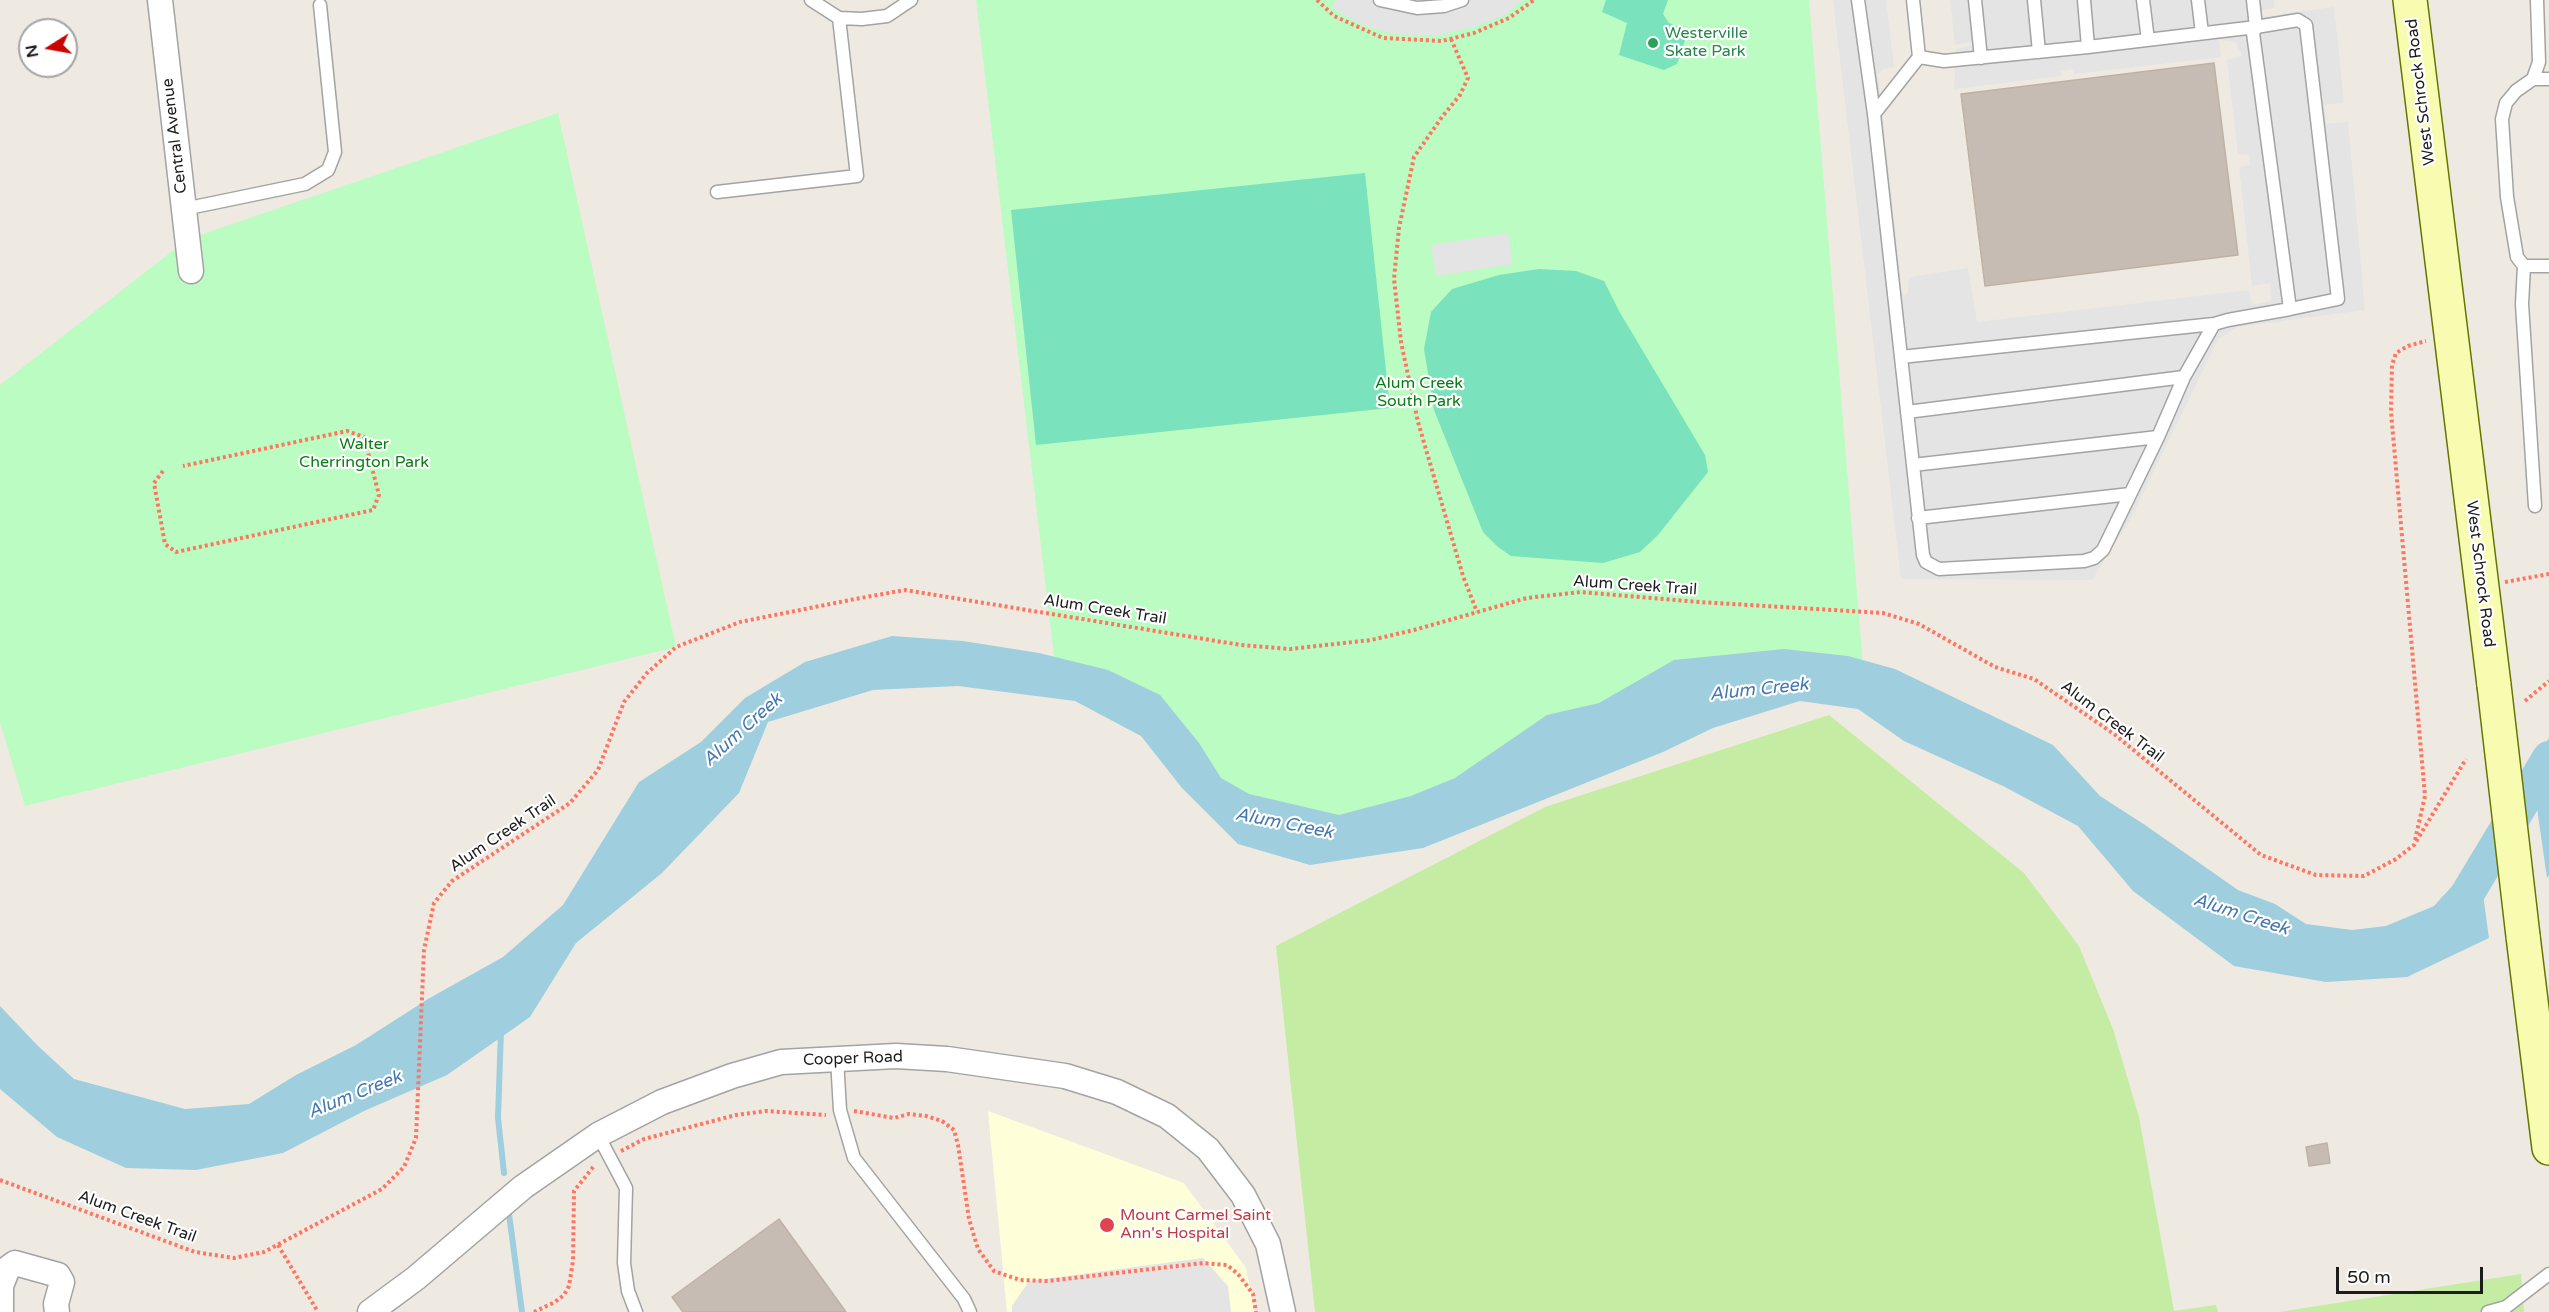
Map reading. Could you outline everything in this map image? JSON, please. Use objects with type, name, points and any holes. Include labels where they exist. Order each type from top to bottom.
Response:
[{"type":"main road","name":"West Schrock Road","points":[[2410,0],[2523,936],[2535,991],[2549,1148]]},
{"type":"street","name":"Central Avenue","points":[[159,0],[191,271]]},
{"type":"street","name":"Cooper Road","points":[[370,1312],[416,1278],[523,1187],[598,1135],[662,1102],[732,1076],[781,1062],[896,1056],[947,1059],[1065,1076],[1117,1092],[1167,1116],[1208,1149],[1243,1195],[1268,1244],[1283,1312]]},
{"type":"street","points":[[1,1312],[2,1286],[8,1268],[15,1263],[58,1275],[62,1282],[56,1304],[57,1312]]},
{"type":"lane","points":[[811,0],[839,18],[862,20],[887,16],[911,0]]},
{"type":"lane","points":[[1380,0],[1417,8],[1444,6],[1462,0]]},
{"type":"lane","points":[[1858,0],[1874,114],[1918,518],[1926,562],[1939,569],[2084,561],[2094,558],[2103,550],[2158,437],[2184,377],[2214,324]]},
{"type":"lane","points":[[1874,114],[1919,57],[1913,0]]},
{"type":"lane","points":[[1975,0],[1981,58]]},
{"type":"lane","points":[[2034,0],[2039,52]]},
{"type":"lane","points":[[2084,0],[2088,47]]},
{"type":"lane","points":[[2143,0],[2148,40]]},
{"type":"lane","points":[[2198,0],[2202,33]]},
{"type":"lane","points":[[2253,0],[2256,27],[2253,33],[2290,309]]},
{"type":"lane","points":[[2535,506],[2522,304],[2524,266],[2517,257],[2507,197],[2502,119],[2506,103],[2533,79],[2539,62],[2537,0]]},
{"type":"lane","points":[[184,209],[305,184],[328,170],[334,152],[320,5]]},
{"type":"lane","points":[[717,192],[857,176],[839,18]]},
{"type":"lane","points":[[1900,357],[2214,324],[2338,299],[2306,25],[2298,20],[2148,40],[1981,58],[1944,61],[1919,57]]},
{"type":"lane","points":[[2533,79],[2549,79]]},
{"type":"lane","points":[[2524,266],[2549,266]]},
{"type":"lane","points":[[1906,412],[2184,377]]},
{"type":"lane","points":[[1913,465],[2158,437]]},
{"type":"lane","points":[[1918,518],[2130,495]]},
{"type":"lane","points":[[837,1059],[840,1110],[854,1158],[964,1299],[970,1312]]},
{"type":"lane","points":[[598,1135],[626,1188],[624,1263],[628,1291],[636,1312]]},
{"type":"lane","points":[[2488,1312],[2506,1307],[2549,1274]]},
{"type":"path","points":[[1317,0],[1334,16],[1383,38],[1442,41],[1474,33],[1509,18],[1534,0]]},
{"type":"path","points":[[1451,39],[1468,78],[1460,95],[1414,157],[1399,228],[1394,279],[1401,342],[1418,422],[1463,576],[1477,612]]},
{"type":"path","points":[[2414,845],[2425,796],[2391,412],[2392,365],[2396,353],[2408,346],[2450,334]]},
{"type":"path","points":[[163,471],[154,483],[165,544],[176,552],[373,510],[379,495],[364,437],[347,431],[183,466]]},
{"type":"path","points":[[2481,582],[2509,582],[2549,574]]},
{"type":"path","name":"Alum Creek Trail","points":[[0,1180],[195,1252],[234,1258],[264,1252],[382,1190],[404,1167],[416,1138],[424,950],[434,903],[453,881],[570,802],[598,770],[624,702],[647,673],[676,647],[740,622],[905,590],[1241,645],[1290,649],[1371,640],[1527,598],[1581,592],[1883,613],[1918,624],[1995,667],[2034,679],[2114,734],[2261,855],[2316,875],[2364,876],[2396,859],[2414,845],[2466,759]]},
{"type":"path","points":[[2525,701],[2549,681]]},
{"type":"path","points":[[278,1245],[318,1312]]},
{"type":"shaded area","points":[[1335,0],[1523,0],[1503,16],[1473,27],[1436,36],[1393,34],[1362,25],[1332,8]]},
{"type":"shaded area","points":[[1833,0],[1886,0],[1894,67],[1883,69],[1878,74],[1902,292],[1904,295],[1908,292],[1909,277],[1968,268],[1977,322],[2249,290],[2252,305],[2271,301],[2270,283],[2252,286],[2239,167],[2250,165],[2249,154],[2238,154],[2227,60],[2243,56],[2235,42],[2219,40],[2221,57],[2074,74],[2073,69],[2061,71],[2061,76],[1954,89],[1956,49],[1974,45],[1972,42],[1955,45],[1950,0],[2274,0],[2274,8],[2258,11],[2261,17],[2334,7],[2344,103],[2324,105],[2327,124],[2348,122],[2365,310],[2237,327],[2218,339],[2130,520],[2092,580],[1901,579]]},
{"type":"shaded area","points":[[1508,233],[1513,264],[1436,276],[1431,245]]},
{"type":"shaded area","name":"Mount Carmel Saint Ann's Hospital","points":[[988,1111],[1184,1183],[1246,1268],[1255,1312],[1007,1312]]},
{"type":"shaded area","points":[[1203,1258],[1228,1286],[1231,1312],[1012,1312],[1012,1306],[1029,1281]]},
{"type":"green space","name":"Alum Creek South Park","points":[[976,0],[1809,0],[1864,679],[1335,837],[1228,814],[1144,717],[1057,681]]},
{"type":"green space","name":"Westerville Skate Park","points":[[1606,0],[1668,0],[1663,14],[1669,23],[1688,31],[1677,64],[1664,70],[1619,55],[1627,23],[1602,12]]},
{"type":"green space","name":"Walter Cherrington Park","points":[[558,113],[676,647],[25,806],[0,722],[0,385],[188,239]]},
{"type":"green space","points":[[1365,173],[1390,408],[1036,445],[1011,210]]},
{"type":"green space","points":[[1539,269],[1576,271],[1604,281],[1619,311],[1705,455],[1708,472],[1658,535],[1640,552],[1603,563],[1511,556],[1498,547],[1483,532],[1434,410],[1424,349],[1431,312],[1452,289],[1499,275]]},
{"type":"green space","points":[[1829,715],[2024,873],[2079,946],[2113,1029],[2139,1117],[2174,1311],[2216,1305],[2218,1312],[1315,1312],[1276,946],[1545,807]]},
{"type":"green space","points":[[2521,1274],[2524,1312],[2279,1312]]},
{"type":"water","points":[[892,636],[963,641],[1039,653],[1108,670],[1160,695],[1199,743],[1221,778],[1249,794],[1339,815],[1411,796],[1455,778],[1547,715],[1599,703],[1674,660],[1784,649],[1848,656],[1895,669],[2053,745],[2100,796],[2238,890],[2275,904],[2306,924],[2352,930],[2386,926],[2434,906],[2478,858],[2489,938],[2407,977],[2326,982],[2234,966],[2133,891],[2078,826],[2003,786],[1904,741],[1858,709],[1800,701],[1713,728],[1663,752],[1423,848],[1310,865],[1238,844],[1182,788],[1141,736],[1075,701],[958,686],[873,690],[768,722],[739,793],[662,873],[576,943],[530,1017],[447,1075],[364,1111],[283,1153],[196,1170],[126,1168],[57,1137],[0,1089],[0,1006],[74,1079],[185,1109],[249,1104],[296,1075],[356,1045],[428,999],[503,957],[563,905],[639,782],[701,742],[745,698],[805,662]]},
{"type":"water","points":[[2549,738],[2549,875],[2547,878],[2531,766]]},
{"type":"building","points":[[2214,63],[2238,255],[1985,286],[1961,94]]},
{"type":"building","points":[[2327,1143],[2330,1163],[2309,1166],[2306,1147]]},
{"type":"building","points":[[779,1219],[846,1312],[683,1312],[672,1297]]},
{"type":"waterway","name":"Alum Creek","points":[[2454,909],[2460,906],[2549,758]]},
{"type":"waterway","points":[[501,1030],[498,1118],[504,1173]]},
{"type":"waterway","points":[[509,1214],[522,1312]]},
{"type":"place","name":"Westerville Skate Park","points":[[1653,43]]},
{"type":"place","name":"Mount Carmel Saint Ann's Hospital","points":[[1107,1225]]}]
